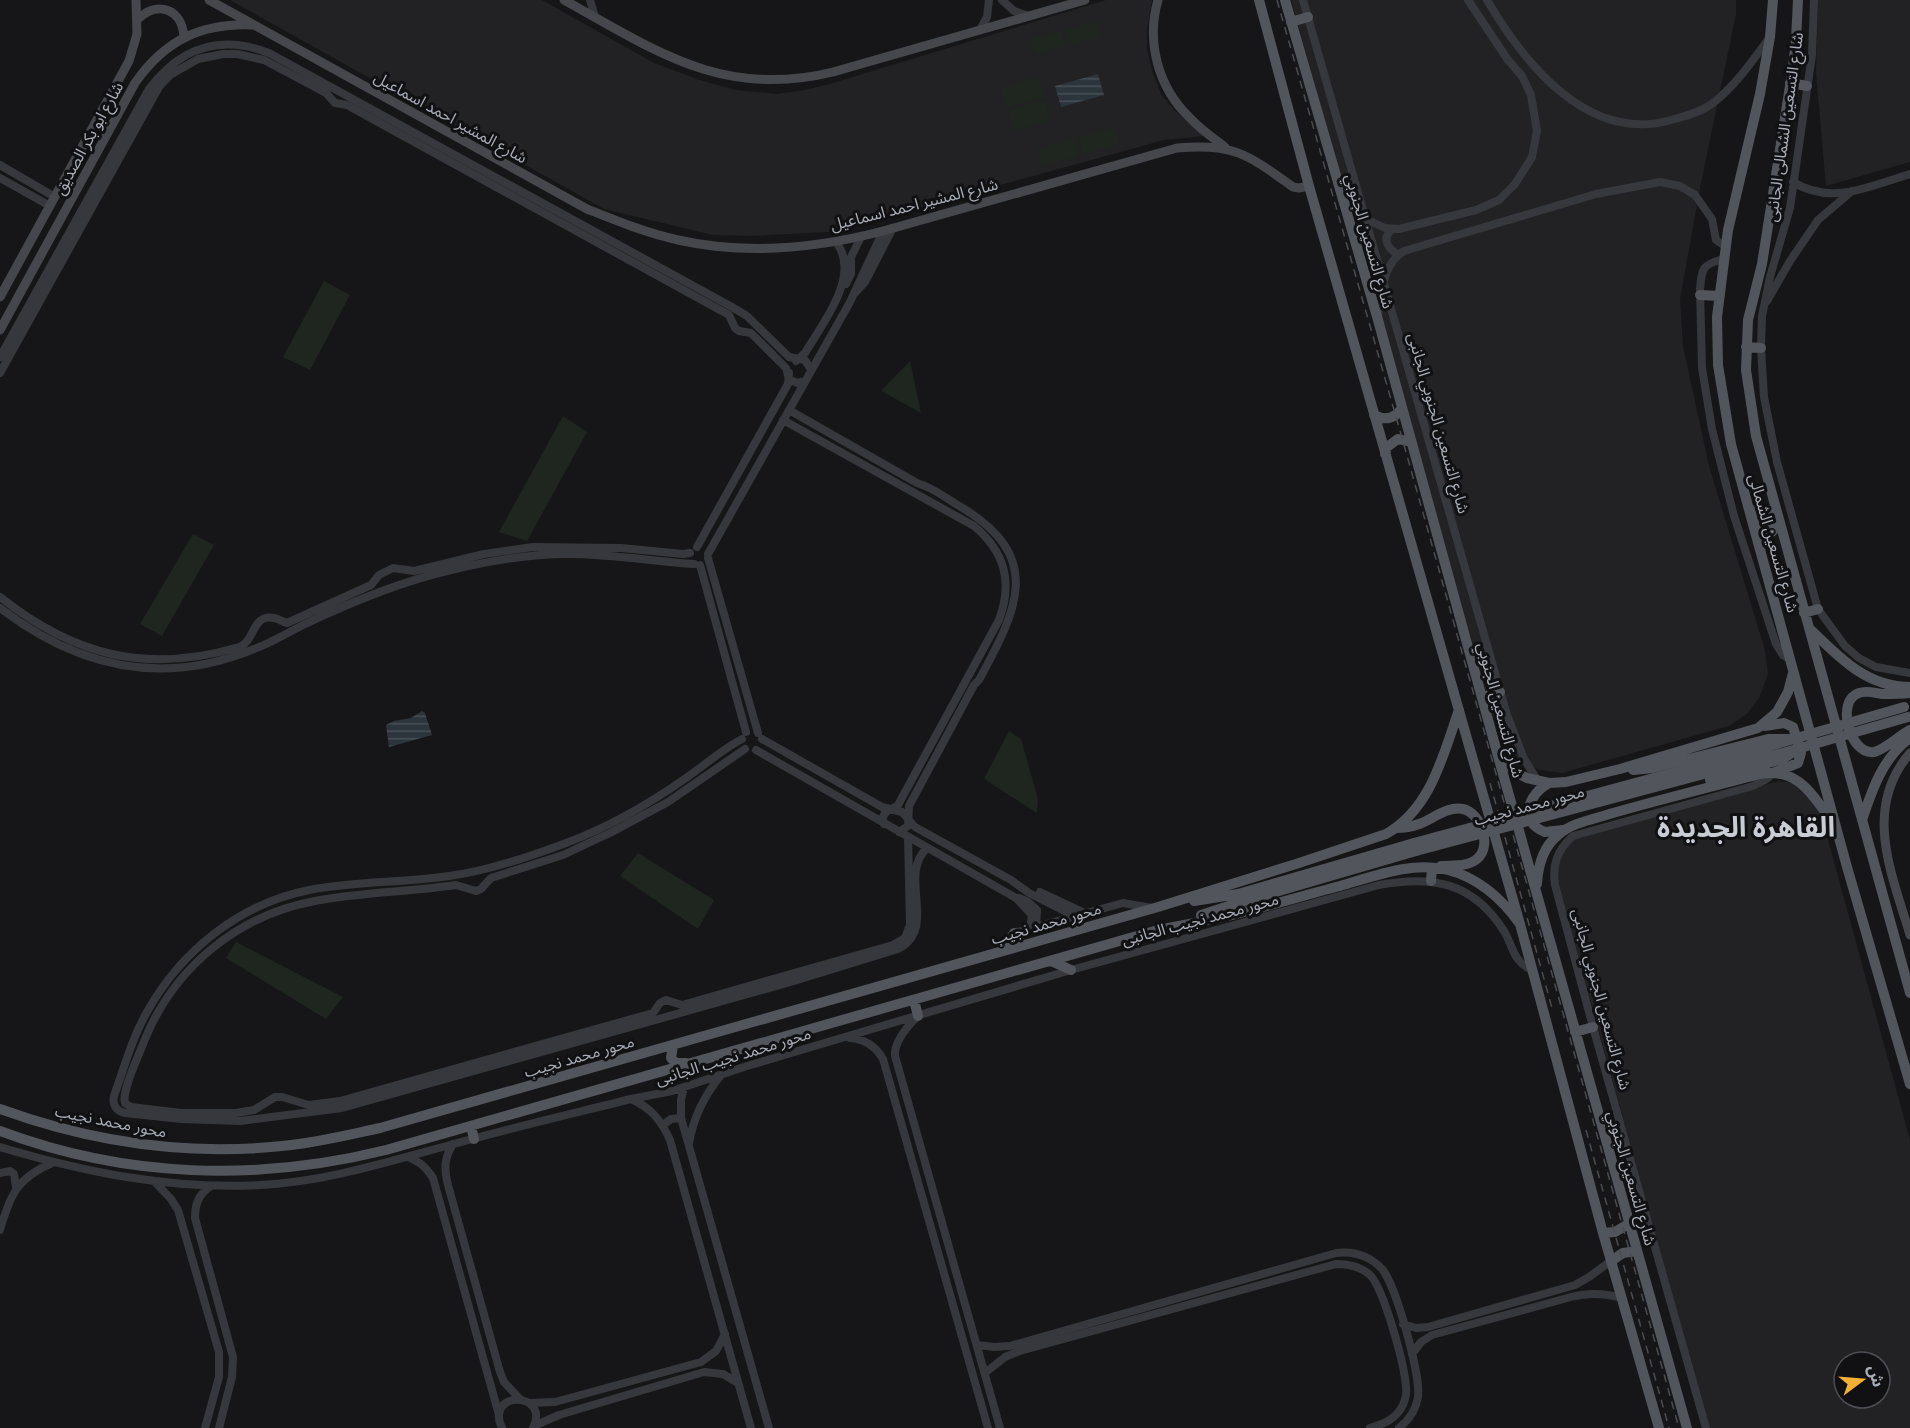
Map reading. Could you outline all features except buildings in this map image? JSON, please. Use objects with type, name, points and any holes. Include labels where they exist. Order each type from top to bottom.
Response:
[{"type":"main road","name":"شارع ابو بكر الصديق","points":[[0,297],[124,74],[134,48],[138,19],[136,0]]},
{"type":"main road","name":"شارع المشير احمد اسماعيل","points":[[209,0],[587,208],[632,227],[679,240],[727,247],[776,247],[836,242],[883,231],[1178,148],[1226,147],[1256,160],[1293,187],[1309,186]]},
{"type":"main road","points":[[564,0],[645,45],[683,62],[718,74],[764,81],[787,81],[821,75],[1085,0]]},
{"type":"main road","points":[[1158,0],[1153,33],[1159,69],[1170,93],[1178,106],[1209,135],[1226,147]]},
{"type":"main road","points":[[1259,0],[1309,186],[1520,924],[1603,1233],[1659,1428]]},
{"type":"main road","name":"شارع التسعين الجنوبي","points":[[1285,0],[1378,320],[1687,1428]]},
{"type":"main road","name":"شارع التسعين الشمالى","points":[[1773,0],[1770,37],[1760,94],[1734,198],[1723,259],[1717,317],[1718,365],[1723,405],[1745,498],[1910,1084]]},
{"type":"main road","name":"شارع التسعين الشمالى","points":[[1798,0],[1796,40],[1762,264],[1748,320],[1746,347],[1748,396],[1771,492],[1910,993]]},
{"type":"main road","points":[[138,19],[144,12],[153,9],[172,12],[183,27],[184,37]]},
{"type":"main road","points":[[1291,22],[1308,17]]},
{"type":"main road","name":"شارع ابو بكر الصديق","points":[[0,330],[3,316],[135,83],[157,56],[184,37],[214,27],[230,24],[254,25]]},
{"type":"main road","points":[[1790,83],[1807,86]]},
{"type":"main road","points":[[1202,146],[1208,141],[1209,135]]},
{"type":"main road","points":[[1700,295],[1719,296]]},
{"type":"main road","points":[[1746,347],[1761,348]]},
{"type":"main road","points":[[1374,415],[1386,419],[1398,414],[1402,408]]},
{"type":"main road","points":[[1385,454],[1392,442],[1405,439],[1411,442]]},
{"type":"main road","points":[[1745,498],[1757,516],[1764,533],[1769,534],[1773,531],[1771,492]]},
{"type":"main road","points":[[1804,613],[1818,609]]},
{"type":"main road","points":[[1808,627],[1844,663],[1858,672],[1883,683],[1910,687]]},
{"type":"main road","points":[[1758,728],[1777,712],[1788,692],[1792,665]]},
{"type":"main road","points":[[1482,698],[1500,692]]},
{"type":"main road","points":[[1910,693],[1859,692],[1847,704],[1846,712],[1854,741],[1865,751],[1880,750],[1910,730]]},
{"type":"main road","name":"محور محمد نجيب","points":[[0,1109],[64,1130],[130,1144],[157,1147],[266,1148],[323,1140],[380,1128],[1155,908],[1386,834],[1396,828],[1411,813],[1430,787],[1459,710]]},
{"type":"main road","name":"محور محمد نجيب","points":[[1155,908],[1238,894],[1795,744],[1908,711]]},
{"type":"main road","points":[[1498,756],[1517,772],[1538,781],[1566,782],[1620,769],[1758,728],[1784,723],[1793,727],[1802,753],[1793,765],[1775,772],[1631,808],[1565,829],[1545,832],[1534,825],[1530,818],[1529,802],[1534,794],[1549,783]]},
{"type":"main road","points":[[1862,820],[1880,772],[1910,738]]},
{"type":"main road","points":[[1620,769],[1653,768],[1768,739],[1795,744]]},
{"type":"main road","points":[[1631,808],[1672,790],[1782,759],[1795,744]]},
{"type":"main road","points":[[1910,753],[1896,771],[1883,821],[1886,848],[1910,935]]},
{"type":"main road","points":[[1775,772],[1800,782],[1837,829]]},
{"type":"main road","points":[[1396,828],[1418,825],[1446,810],[1455,808],[1464,809],[1478,818],[1484,838],[1484,849],[1479,858],[1467,864],[1432,868],[1431,881]]},
{"type":"main road","points":[[1536,890],[1537,875],[1548,845],[1565,829]]},
{"type":"main road","name":"محور محمد نجيب","points":[[0,1131],[70,1153],[160,1169],[217,1172],[302,1167],[358,1157],[1158,930],[1415,847]]},
{"type":"main road","name":"محور محمد نجيب","points":[[1158,930],[1244,912],[1398,870],[1432,868],[1448,870],[1471,879],[1492,892],[1520,924]]},
{"type":"main road","points":[[1003,951],[1014,933]]},
{"type":"main road","points":[[1051,961],[1071,970]]},
{"type":"main road","points":[[914,1000],[918,1016]]},
{"type":"main road","points":[[1575,1032],[1593,1027]]},
{"type":"main road","points":[[673,1046],[670,1055],[673,1061],[693,1063]]},
{"type":"main road","points":[[624,1059],[635,1058],[643,1063],[644,1068],[640,1078]]},
{"type":"main road","points":[[471,1126],[474,1139]]},
{"type":"main road","points":[[129,1177],[131,1165]]},
{"type":"main road","points":[[1603,1233],[1615,1232],[1630,1223]]},
{"type":"main road","points":[[1611,1261],[1623,1253],[1637,1251]]},
{"type":"street","points":[[591,0],[595,17]]},
{"type":"street","points":[[980,30],[987,18],[989,0]]},
{"type":"street","points":[[1002,0],[1014,11],[1029,16]]},
{"type":"street","name":"شارع التسعين الجنوبي الجانبى","points":[[1303,0],[1506,715],[1524,759],[1538,781]]},
{"type":"street","points":[[1342,200],[1365,217],[1392,229],[1406,228],[1476,210],[1498,200],[1515,184],[1532,157],[1537,131],[1531,95],[1522,76],[1508,60],[1468,0]]},
{"type":"street","points":[[1487,0],[1506,31],[1534,66],[1573,102],[1618,122],[1650,124],[1667,122],[1697,113],[1727,92],[1770,37]]},
{"type":"street","name":"شارع التسعين الشمالى الجانبى","points":[[1814,0],[1812,55],[1788,219],[1770,277],[1763,309],[1761,348],[1769,430],[1818,609]]},
{"type":"street","points":[[0,357],[65,248],[158,76],[173,62],[191,52],[230,44],[257,48],[322,81],[734,307],[747,316],[789,357],[805,360],[811,370]]},
{"type":"street","points":[[116,156],[159,87],[183,66],[198,59],[223,54],[244,55],[264,60],[326,93],[335,103],[347,105],[729,315],[735,328],[752,333],[784,365],[789,379],[797,383],[805,381]]},
{"type":"street","points":[[1522,76],[1534,66]]},
{"type":"street","points":[[0,165],[53,202]]},
{"type":"street","points":[[1793,182],[1804,189],[1822,194],[1852,191],[1910,174]]},
{"type":"street","points":[[0,178],[53,202]]},
{"type":"street","points":[[1378,320],[1384,284],[1389,268],[1398,255],[1413,247],[1596,194],[1660,182],[1680,186],[1695,195],[1712,219],[1716,240],[1725,246]]},
{"type":"street","points":[[1763,309],[1790,261],[1818,220],[1852,191]]},
{"type":"street","points":[[0,597],[4,607],[25,627],[67,650],[113,664],[164,668],[210,663],[264,645],[383,589],[488,562],[567,554],[697,565],[705,563],[811,370],[893,228]]},
{"type":"street","points":[[1392,229],[1386,238],[1386,243],[1388,248],[1398,255]]},
{"type":"street","points":[[862,280],[883,231]]},
{"type":"street","points":[[745,749],[744,736],[697,565],[690,559],[788,384],[789,369],[792,363],[805,354],[840,293],[851,256],[861,237]]},
{"type":"street","points":[[836,242],[843,254],[848,272],[862,280]]},
{"type":"street","points":[[1723,259],[1705,266],[1702,273],[1700,295],[1704,385],[1722,473],[1776,644],[1792,665]]},
{"type":"street","points":[[0,373],[43,287]]},
{"type":"street","points":[[840,293],[851,299]]},
{"type":"street","points":[[789,410],[917,483],[938,492],[981,519],[994,530],[1012,559],[1016,576],[1016,593],[1007,626],[909,807],[910,819],[906,829],[899,832]]},
{"type":"street","points":[[783,420],[974,526],[995,548],[1002,561],[1006,591],[999,620],[898,805],[885,812],[884,824]]},
{"type":"street","points":[[920,496],[919,490],[925,485]]},
{"type":"street","points":[[931,502],[936,500],[938,492]]},
{"type":"street","points":[[4,607],[62,638],[111,655],[144,659],[179,659],[242,646],[261,620],[274,618],[287,623],[371,585],[379,575],[393,568],[414,571],[484,554],[533,547],[621,548],[683,554],[704,548],[760,736],[761,746],[751,751],[745,749]]},
{"type":"street","points":[[1818,609],[1845,646],[1859,658],[1876,667],[1910,673]]},
{"type":"street","points":[[281,621],[284,628],[283,636]]},
{"type":"street","points":[[251,632],[251,637],[256,643],[264,645]]},
{"type":"street","points":[[420,1082],[342,1108],[240,1121],[181,1119],[125,1113],[116,1109],[113,1101],[144,1017],[172,973],[191,952],[233,920],[257,908],[307,891],[333,886],[416,880],[482,870],[567,843],[610,824],[663,793],[730,745],[754,731],[882,807],[902,812],[918,828],[1011,880],[1037,910],[1033,928]]},
{"type":"street","points":[[745,749],[642,818],[563,855],[487,881],[476,891],[461,886],[315,901],[289,906],[238,929],[218,942],[198,960],[180,979],[159,1010],[139,1055],[123,1100],[127,1106],[131,1107],[181,1113],[236,1113],[254,1110],[275,1097],[282,1097],[301,1104],[340,1101],[420,1082],[677,1013],[893,945],[905,938],[910,926],[908,837]]},
{"type":"street","points":[[756,750],[1005,892],[1024,895],[1084,913]]},
{"type":"street","name":"شارع التسعين الجنوبي الجانبى","points":[[1706,1428],[1593,1027],[1556,885],[1555,864],[1558,853],[1573,836],[1753,786],[1775,772]]},
{"type":"street","points":[[566,1042],[653,1013],[660,1003],[666,1000],[682,1005],[907,945],[914,937],[917,928],[917,861],[927,848]]},
{"type":"street","points":[[482,870],[487,881]]},
{"type":"street","points":[[461,886],[460,880],[463,873]]},
{"type":"street","points":[[1005,892],[1011,880]]},
{"type":"street","name":"محور محمد نجيب الجانبى","points":[[0,1147],[52,1162],[154,1180],[211,1186],[260,1185],[309,1180],[408,1157],[631,1099],[668,1092],[721,1074],[1071,970],[1379,885],[1403,880],[1431,881]]},
{"type":"street","points":[[1431,881],[1456,887],[1490,913],[1504,931],[1519,962],[1532,970]]},
{"type":"street","points":[[1024,895],[1074,916]]},
{"type":"street","name":"محور محمد نجيب الجانبى","points":[[1014,933],[1125,902],[1155,908]]},
{"type":"street","points":[[676,1003],[677,1013]]},
{"type":"street","points":[[658,1008],[658,1014],[662,1017]]},
{"type":"street","points":[[918,1016],[906,1029],[894,1051],[1000,1428]]},
{"type":"street","points":[[846,1038],[858,1038],[867,1042],[881,1055],[988,1428]]},
{"type":"street","points":[[881,1055],[887,1051],[894,1051]]},
{"type":"street","points":[[688,1147],[697,1112],[705,1095],[721,1074]]},
{"type":"street","points":[[684,1087],[681,1118],[688,1147],[769,1428]]},
{"type":"street","points":[[631,1099],[643,1104],[654,1113],[670,1140],[751,1428]]},
{"type":"street","points":[[663,1125],[671,1119],[681,1118]]},
{"type":"street","points":[[453,1144],[444,1163],[448,1185],[500,1372],[504,1382],[520,1399]]},
{"type":"street","points":[[408,1157],[427,1168],[433,1178],[502,1428]]},
{"type":"street","points":[[0,1230],[9,1200],[16,1187],[33,1173],[52,1162]]},
{"type":"street","points":[[0,1173],[10,1171],[14,1174],[16,1187]]},
{"type":"street","points":[[154,1180],[178,1210],[219,1352],[219,1377],[205,1428]]},
{"type":"street","points":[[211,1186],[203,1191],[198,1199],[195,1218],[233,1357],[232,1377],[219,1428]]},
{"type":"street","points":[[694,1227],[710,1222]]},
{"type":"street","points":[[939,1255],[950,1251]]},
{"type":"street","points":[[976,1345],[1010,1346],[1336,1252],[1358,1253],[1382,1269],[1391,1284],[1412,1354],[1418,1395],[1407,1420],[1399,1428]]},
{"type":"street","points":[[1403,1324],[1416,1328],[1428,1327],[1575,1285],[1611,1261]]},
{"type":"street","points":[[985,1373],[1012,1354],[1336,1264],[1344,1264],[1361,1268],[1379,1287],[1405,1380],[1406,1396],[1399,1412],[1387,1422],[1370,1428]]},
{"type":"street","points":[[1254,1276],[1257,1286]]},
{"type":"street","points":[[1412,1354],[1421,1342],[1432,1335],[1570,1297],[1592,1293],[1622,1298]]},
{"type":"street","points":[[1384,1305],[1396,1301]]},
{"type":"street","points":[[499,1415],[504,1405],[514,1399],[530,1403],[555,1402],[701,1362],[716,1351],[725,1334]]},
{"type":"street","points":[[533,1427],[559,1414],[704,1372],[723,1374],[739,1383]]},
{"type":"street","points":[[1405,1380],[1417,1377]]},
{"type":"street","points":[[530,1403],[536,1414],[533,1427]]},
{"type":"shaded area","points":[[230,0],[542,0],[654,63],[736,90],[776,94],[833,83],[1106,0],[1152,0],[1147,29],[1147,49],[1152,71],[1161,94],[1175,111],[1205,136],[1164,140],[830,232],[747,236],[713,235],[604,209]]},
{"type":"shaded area","points":[[1291,0],[1736,0],[1736,14],[1680,299],[1683,346],[1709,466],[1765,650],[1768,674],[1759,698],[1748,713],[1729,726],[1562,773],[1540,770],[1521,762],[1505,744],[1495,723]]},
{"type":"shaded area","points":[[1818,0],[1910,0],[1910,162],[1826,186],[1816,74]]},
{"type":"shaded area","points":[[1097,21],[1101,37],[1070,45],[1066,30]]},
{"type":"shaded area","points":[[1062,31],[1066,46],[1035,55],[1031,39]]},
{"type":"shaded area","points":[[1098,74],[1104,95],[1061,107],[1055,86]]},
{"type":"shaded area","points":[[1038,77],[1044,97],[1007,108],[1001,88]]},
{"type":"shaded area","points":[[1045,100],[1051,120],[1014,131],[1008,110]]},
{"type":"shaded area","points":[[1115,127],[1120,144],[1083,155],[1078,137]]},
{"type":"shaded area","points":[[1074,138],[1079,156],[1042,166],[1037,149]]},
{"type":"shaded area","points":[[324,281],[350,295],[310,370],[283,357]]},
{"type":"shaded area","points":[[910,361],[921,413],[881,391]]},
{"type":"shaded area","points":[[563,416],[587,432],[527,541],[499,532]]},
{"type":"shaded area","points":[[193,534],[214,545],[162,636],[140,624]]},
{"type":"shaded area","points":[[422,711],[425,713],[432,735],[389,747],[386,725],[411,718]]},
{"type":"shaded area","points":[[1009,731],[1021,739],[1038,799],[1037,813],[984,779]]},
{"type":"shaded area","points":[[1779,781],[1800,784],[1818,803],[1910,1140],[1910,1428],[1709,1428],[1557,880],[1555,857],[1564,845],[1586,833]]},
{"type":"shaded area","points":[[638,853],[714,900],[698,929],[620,876]]},
{"type":"shaded area","points":[[236,942],[343,997],[326,1019],[226,958]]},
{"type":"railway","points":[[1277,0],[1679,1428]]},
{"type":"railway","points":[[1490,783],[1552,1008]]},
{"type":"railway","points":[[1586,1130],[1669,1428]]},
{"type":"district","name":"القاهرة الجديدة","points":[[1746,827]]}]
